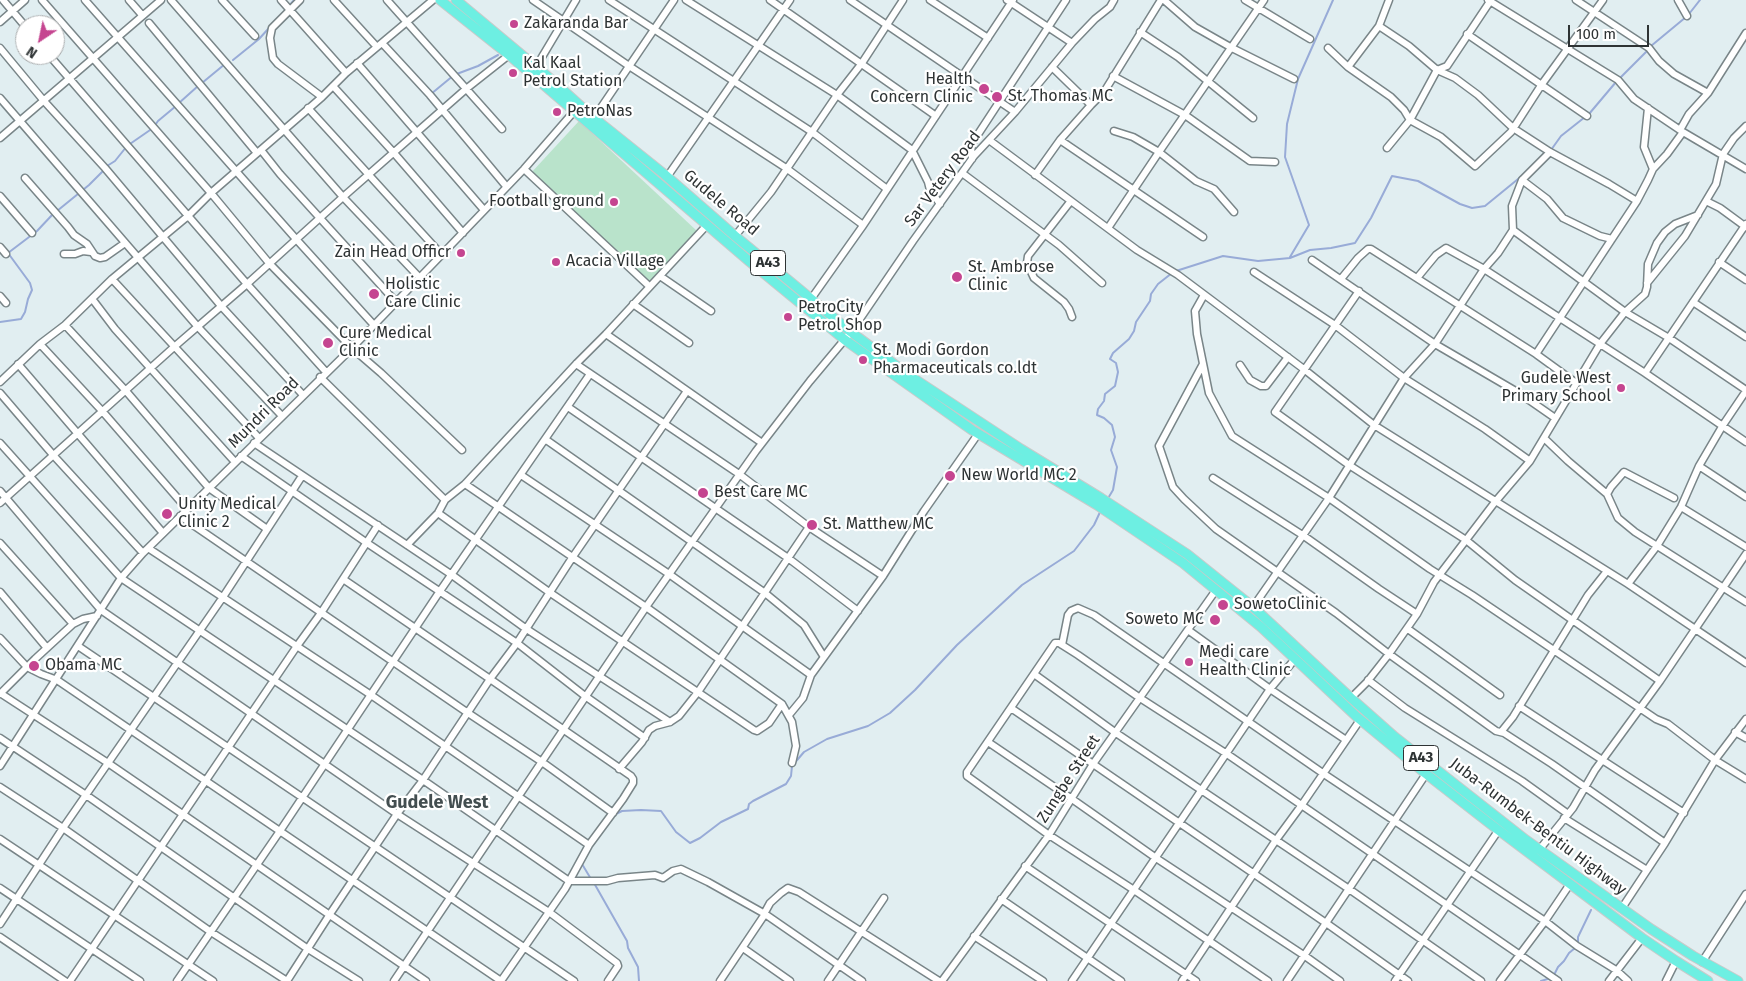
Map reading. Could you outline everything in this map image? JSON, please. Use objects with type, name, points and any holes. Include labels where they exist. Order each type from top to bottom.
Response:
[{"type":"highway","name":"Gudele Road","points":[[440,0],[577,108],[594,118],[851,332],[910,376],[1099,501]]},
{"type":"highway","name":"Gudele Road","points":[[460,1],[536,67],[577,108],[706,225],[845,340],[978,434],[1025,463],[1099,501]]},
{"type":"highway","name":"A43","points":[[1099,501],[1120,515]]},
{"type":"highway","name":"Juba-Rumbek-Bentiu Highway","points":[[1120,515],[1261,627],[1360,720],[1426,774],[1642,938],[1708,981]]},
{"type":"highway","name":"Juba-Rumbek-Bentiu Highway","points":[[1120,515],[1187,554],[1254,607],[1351,698],[1430,766],[1539,850],[1651,929],[1702,962],[1738,981]]},
{"type":"street","points":[[3,0],[15,15]]},
{"type":"street","points":[[0,22],[26,0]]},
{"type":"street","points":[[42,0],[211,193],[269,263],[352,348],[462,450]]},
{"type":"street","points":[[85,0],[373,324]]},
{"type":"street","points":[[129,0],[142,15]]},
{"type":"street","points":[[0,138],[70,80],[161,0]]},
{"type":"street","points":[[171,0],[343,197],[419,277]]},
{"type":"street","points":[[222,0],[254,36]]},
{"type":"street","points":[[281,0],[346,72]]},
{"type":"street","points":[[300,0],[272,28],[270,38],[273,58],[278,64],[322,97]]},
{"type":"street","points":[[334,0],[443,111],[506,186]]},
{"type":"street","points":[[387,0],[502,128]]},
{"type":"street","points":[[0,382],[40,344],[93,300],[112,279],[188,216],[211,193],[322,97],[346,72],[433,0]]},
{"type":"street","points":[[533,0],[629,66],[786,168],[863,225]]},
{"type":"street","points":[[536,67],[576,0]]},
{"type":"street","points":[[609,0],[812,132],[887,189]]},
{"type":"street","points":[[594,118],[674,0]]},
{"type":"street","points":[[686,0],[837,95],[912,150],[930,190],[940,204]]},
{"type":"street","points":[[770,0],[936,116]]},
{"type":"street","points":[[667,177],[790,0]]},
{"type":"street","points":[[850,0],[1015,112]]},
{"type":"street","points":[[735,236],[771,192],[904,0]]},
{"type":"street","points":[[930,0],[988,38]]},
{"type":"street","points":[[972,159],[971,145],[1066,0]]},
{"type":"street","name":"Sar Vetery Road","points":[[394,981],[585,696],[714,508],[810,381],[851,332],[972,159],[1015,112],[1072,43],[1095,19],[1110,7],[1114,0]]},
{"type":"street","points":[[1035,175],[1060,140],[1104,92],[1140,32],[1163,0],[1195,27],[1294,79]]},
{"type":"street","points":[[1245,0],[1310,39]]},
{"type":"street","points":[[1108,228],[1264,0]]},
{"type":"street","points":[[1348,67],[1379,26],[1389,0]]},
{"type":"street","points":[[1387,148],[1410,120],[1437,70],[1447,66],[1490,0],[1618,80],[1634,99],[1681,131],[1746,169]]},
{"type":"street","points":[[1576,0],[1649,48],[1659,62],[1674,74],[1708,93]]},
{"type":"street","points":[[1328,48],[1348,67],[1391,97],[1404,110],[1410,120],[1441,137],[1475,166],[1501,144],[1514,128],[1542,84],[1604,0]]},
{"type":"street","points":[[1678,0],[1687,16]]},
{"type":"street","points":[[811,299],[936,116],[988,38],[1010,1],[1072,43]]},
{"type":"street","points":[[149,23],[259,151],[396,302]]},
{"type":"street","points":[[1379,26],[1409,46],[1437,70],[1455,78],[1478,95],[1514,128],[1550,152],[1636,201]]},
{"type":"street","points":[[1140,32],[1209,80],[1254,118]]},
{"type":"street","points":[[1536,354],[1585,282],[1636,201],[1653,169],[1663,158],[1690,114],[1708,93],[1746,32]]},
{"type":"street","points":[[1467,34],[1587,116]]},
{"type":"street","points":[[0,48],[44,101],[105,168],[222,307],[303,395]]},
{"type":"street","points":[[0,503],[174,347],[222,307],[343,197],[466,89],[508,55]]},
{"type":"street","points":[[357,63],[484,210]]},
{"type":"street","points":[[57,65],[247,284],[326,372]]},
{"type":"street","points":[[1052,67],[1091,105]]},
{"type":"street","points":[[1113,76],[1185,115],[1250,161],[1275,162]]},
{"type":"street","points":[[333,86],[463,233]]},
{"type":"street","points":[[0,98],[198,327],[282,416]]},
{"type":"street","points":[[308,108],[441,254]]},
{"type":"street","name":"Mundri Road","points":[[0,766],[121,578],[187,509],[320,377],[352,348],[524,169],[577,108]]},
{"type":"street","points":[[1648,108],[1644,147],[1653,169]]},
{"type":"street","points":[[1647,284],[1686,236],[1716,184],[1723,154],[1734,138],[1746,126]]},
{"type":"street","points":[[1114,131],[1133,137],[1159,152],[1196,181],[1214,189],[1234,212]]},
{"type":"street","points":[[988,140],[1136,250],[1173,272],[1288,357],[1374,425],[1628,584],[1746,663]]},
{"type":"street","points":[[1060,140],[1204,237]]},
{"type":"street","points":[[1254,607],[1329,498],[1404,378],[1435,344],[1484,269],[1513,230],[1512,206],[1522,180],[1550,152]]},
{"type":"street","points":[[524,169],[649,286]]},
{"type":"street","points":[[962,173],[1059,245],[1102,283]]},
{"type":"street","points":[[25,178],[74,235],[87,244],[91,252]]},
{"type":"street","points":[[1522,180],[1547,199],[1563,218],[1600,236],[1612,239]]},
{"type":"street","points":[[0,196],[32,233]]},
{"type":"street","points":[[1645,373],[1719,262],[1746,226],[1706,201]]},
{"type":"street","points":[[1070,202],[1028,256],[1027,263],[1034,278],[1064,302],[1072,317]]},
{"type":"street","points":[[1351,698],[1389,654],[1417,614],[1434,582],[1495,502],[1530,461],[1600,344],[1625,312],[1645,294],[1648,264],[1657,243],[1665,232],[1675,224],[1698,215]]},
{"type":"street","points":[[407,545],[438,513],[445,500],[465,484],[706,225]]},
{"type":"street","points":[[1513,230],[1625,312],[1669,338],[1746,390],[1699,466],[1681,506],[1657,546],[1628,584]]},
{"type":"street","points":[[64,254],[75,254],[84,251],[91,252],[100,258],[105,257],[125,243]]},
{"type":"street","points":[[0,248],[6,254]]},
{"type":"street","points":[[1417,278],[1436,255],[1446,248],[1484,269],[1560,318],[1746,442]]},
{"type":"street","points":[[1341,279],[1358,258],[1368,249],[1371,249],[1536,354],[1576,382]]},
{"type":"street","points":[[1312,260],[1359,290],[1435,344],[1519,393],[1555,418]]},
{"type":"street","points":[[1719,262],[1746,280]]},
{"type":"street","points":[[1254,272],[1335,325],[1404,378],[1485,429],[1530,461]]},
{"type":"street","points":[[660,276],[711,311]]},
{"type":"street","points":[[112,279],[256,441],[302,476],[452,575],[599,677],[670,722]]},
{"type":"street","points":[[1359,290],[1275,412],[1349,465],[1466,540],[1515,580],[1660,681]]},
{"type":"street","points":[[1204,295],[1195,311],[1203,364],[1209,393],[1232,436],[1329,498],[1430,569],[1554,650],[1656,720],[1675,729],[1715,760],[1746,779]]},
{"type":"street","points":[[0,296],[6,303]]},
{"type":"street","points":[[93,300],[115,329],[235,462]]},
{"type":"street","points":[[1692,302],[1746,337]]},
{"type":"street","points":[[633,304],[689,343]]},
{"type":"street","points":[[65,325],[126,390],[209,488],[267,529]]},
{"type":"street","points":[[606,334],[762,443]]},
{"type":"street","points":[[40,344],[103,412],[187,509]]},
{"type":"street","points":[[1240,365],[1250,380],[1261,386],[1266,386],[1288,357]]},
{"type":"street","points":[[18,364],[163,533]]},
{"type":"street","points":[[576,364],[739,474],[809,527],[883,576]]},
{"type":"street","points":[[1203,364],[1159,446],[1173,487],[1184,500],[1216,529],[1365,634],[1389,654],[1496,731],[1501,732],[1552,764],[1665,843]]},
{"type":"street","points":[[177,981],[280,831],[440,591],[590,374]]},
{"type":"street","points":[[320,377],[445,500]]},
{"type":"street","points":[[0,787],[63,828],[211,932],[287,981],[397,814],[423,780],[687,391]]},
{"type":"street","points":[[0,393],[54,456],[146,550],[223,597],[371,695],[588,845]]},
{"type":"street","points":[[568,407],[788,558],[858,611]]},
{"type":"street","points":[[789,715],[803,698],[811,675],[883,576],[924,511],[978,434]]},
{"type":"street","points":[[1544,438],[1607,494],[1618,518],[1635,532],[1746,602]]},
{"type":"street","points":[[546,439],[765,593],[804,625],[824,657]]},
{"type":"street","points":[[0,443],[121,578],[423,780],[569,881],[593,882],[618,878],[655,876],[663,878],[673,871],[682,869],[764,914],[862,981]]},
{"type":"street","points":[[241,456],[517,642],[585,696],[646,738]]},
{"type":"street","points":[[1699,466],[1746,497]]},
{"type":"street","points":[[1607,494],[1624,472],[1674,498]]},
{"type":"street","points":[[521,475],[669,574],[811,675]]},
{"type":"street","points":[[0,924],[153,696],[223,597],[302,476]]},
{"type":"street","points":[[1213,478],[1304,536],[1417,614]]},
{"type":"street","points":[[465,484],[646,607],[782,704],[792,722],[796,746],[792,763]]},
{"type":"street","points":[[0,491],[101,610],[397,814],[549,912],[617,963],[618,966],[608,981]]},
{"type":"street","points":[[1681,506],[1746,547]]},
{"type":"street","points":[[438,513],[549,592],[757,731],[769,723],[782,704]]},
{"type":"street","points":[[180,516],[468,714],[542,762],[613,813]]},
{"type":"street","points":[[70,981],[137,880],[321,613],[378,525]]},
{"type":"street","points":[[620,769],[646,738],[648,730],[680,716],[809,527]]},
{"type":"street","points":[[0,543],[73,624]]},
{"type":"street","points":[[1539,850],[1566,816],[1602,760],[1660,681],[1694,628],[1746,554]]},
{"type":"street","points":[[1501,732],[1588,595],[1607,571]]},
{"type":"street","points":[[0,638],[27,667],[56,680],[501,981],[569,881],[588,845],[623,799],[632,783],[631,776],[343,580]]},
{"type":"street","name":"Zungbe Street","points":[[941,981],[1049,835],[1094,764],[1216,590]]},
{"type":"street","points":[[0,592],[47,648]]},
{"type":"street","points":[[1062,646],[1068,615],[1072,611],[1078,608],[1094,615],[1394,822],[1545,921],[1577,946],[1616,970],[1628,981]]},
{"type":"street","points":[[97,616],[83,619],[73,624],[0,693],[108,762],[426,981]]},
{"type":"street","points":[[1408,628],[1500,695]]},
{"type":"street","points":[[1188,630],[1270,689],[1346,740]]},
{"type":"street","points":[[1268,981],[1049,835],[968,778],[967,772],[1056,643],[1227,754],[1558,981]]},
{"type":"street","points":[[78,646],[574,981]]},
{"type":"street","points":[[1072,981],[1270,689],[1295,659]]},
{"type":"street","points":[[1034,674],[1116,733],[1349,889],[1482,981]]},
{"type":"street","points":[[1368,680],[1405,708],[1491,761],[1566,816],[1647,870]]},
{"type":"street","points":[[1519,706],[1684,813]]},
{"type":"street","points":[[1011,708],[1326,923],[1397,978],[1408,981]]},
{"type":"street","points":[[1622,908],[1684,813],[1715,760],[1746,718]]},
{"type":"street","points":[[1182,981],[1276,840],[1302,806],[1360,720]]},
{"type":"street","points":[[1735,732],[1746,738]]},
{"type":"street","points":[[0,738],[86,795],[308,949],[359,981]]},
{"type":"street","points":[[988,742],[1156,858],[1340,981]]},
{"type":"street","points":[[1287,981],[1426,774]]},
{"type":"street","points":[[1397,978],[1498,830]]},
{"type":"street","points":[[0,839],[213,981]]},
{"type":"street","points":[[1025,866],[1196,981]]},
{"type":"street","points":[[1500,981],[1570,884]]},
{"type":"street","points":[[0,888],[140,981]]},
{"type":"street","points":[[720,981],[743,948],[770,903],[788,888],[799,892],[941,981]]},
{"type":"street","points":[[1702,962],[1746,894]]},
{"type":"street","points":[[828,981],[884,898]]},
{"type":"street","points":[[1001,899],[1121,981]]},
{"type":"street","points":[[0,936],[65,981]]},
{"type":"street","points":[[974,936],[1043,981]]},
{"type":"street","points":[[1609,981],[1642,938]]},
{"type":"street","points":[[743,948],[790,981]]},
{"type":"street","points":[[1666,981],[1676,961]]},
{"type":"green space","name":"Football ground","points":[[579,121],[697,231],[648,283],[531,173]]},
{"type":"waterway","points":[[289,6],[294,0]]},
{"type":"waterway","points":[[1290,257],[1309,225],[1285,157],[1287,124],[1298,79],[1333,0]]},
{"type":"waterway","points":[[1689,14],[1700,0]]},
{"type":"waterway","points":[[233,60],[259,39],[279,17]]},
{"type":"waterway","points":[[1651,46],[1686,17]]},
{"type":"waterway","points":[[1620,78],[1648,50]]},
{"type":"waterway","points":[[431,94],[454,75],[478,66],[498,55]]},
{"type":"waterway","points":[[202,83],[225,64]]},
{"type":"waterway","points":[[1589,114],[1616,82]]},
{"type":"waterway","points":[[179,103],[198,86]]},
{"type":"waterway","points":[[107,166],[115,161],[127,146],[153,128],[158,121],[176,106]]},
{"type":"waterway","points":[[1551,150],[1561,136],[1585,117]]},
{"type":"waterway","points":[[57,211],[104,170]]},
{"type":"waterway","points":[[1176,271],[1223,256],[1258,261],[1290,258],[1310,250],[1355,243],[1371,218],[1392,176],[1418,181],[1460,204],[1472,208],[1485,206],[1523,175]]},
{"type":"waterway","points":[[8,253],[37,231],[53,214]]},
{"type":"waterway","points":[[0,322],[21,319],[32,290],[30,283],[8,253]]},
{"type":"waterway","points":[[1107,500],[1113,490],[1117,467],[1111,450],[1115,437],[1112,425],[1097,415],[1098,409],[1104,401],[1105,394],[1115,386],[1118,372],[1116,363],[1110,359],[1113,353],[1129,339],[1134,331],[1136,322],[1150,301],[1151,294],[1158,284],[1172,273]]},
{"type":"waterway","points":[[616,814],[622,811],[661,811],[676,832],[690,843],[721,822],[748,809],[749,804],[753,801],[786,784],[791,776],[792,766],[804,752],[827,739],[868,726],[890,713],[915,690],[957,645],[1022,585],[1074,551],[1094,525],[1101,510]]},
{"type":"waterway","points":[[582,864],[591,879]]},
{"type":"waterway","points":[[594,883],[627,941],[628,948],[638,967],[639,981]]},
{"type":"waterway","points":[[1578,944],[1578,937],[1591,910]]},
{"type":"waterway","points":[[1554,975],[1558,967],[1575,948]]},
{"type":"waterway","points":[[1541,981],[1551,978]]},
{"type":"place","name":"Zakaranda Bar","points":[[514,24]]},
{"type":"place","name":"Kal Kaal Petrol Station","points":[[513,73]]},
{"type":"place","name":"Health Concern Clinic","points":[[984,89]]},
{"type":"place","name":"St. Thomas MC","points":[[997,97]]},
{"type":"place","name":"PetroNas","points":[[557,112]]},
{"type":"place","name":"Football ground","points":[[614,202]]},
{"type":"place","name":"Zain Head Officr","points":[[461,253]]},
{"type":"place","name":"Acacia Village","points":[[556,262]]},
{"type":"place","name":"St. Ambrose Clinic","points":[[957,277]]},
{"type":"place","name":"Holistic Care Clinic","points":[[374,294]]},
{"type":"place","name":"PetroCity Petrol Shop","points":[[788,317]]},
{"type":"place","name":"Cure Medical Clinic","points":[[328,343]]},
{"type":"place","name":"St. Modi Gordon Pharmaceuticals co.ldt","points":[[863,360]]},
{"type":"place","name":"Gudele West Primary School","points":[[1621,388]]},
{"type":"place","name":"New World MC 2","points":[[950,476]]},
{"type":"place","name":"Best Care MC","points":[[703,493]]},
{"type":"place","name":"Unity Medical Clinic 2","points":[[167,514]]},
{"type":"place","name":"St. Matthew MC","points":[[812,525]]},
{"type":"place","name":"SowetoClinic","points":[[1223,605]]},
{"type":"place","name":"Soweto MC","points":[[1215,620]]},
{"type":"place","name":"Medi care Health Clinic","points":[[1189,662]]},
{"type":"place","name":"Obama MC","points":[[34,666]]},
{"type":"district","name":"Gudele West","points":[[437,803]]}]
